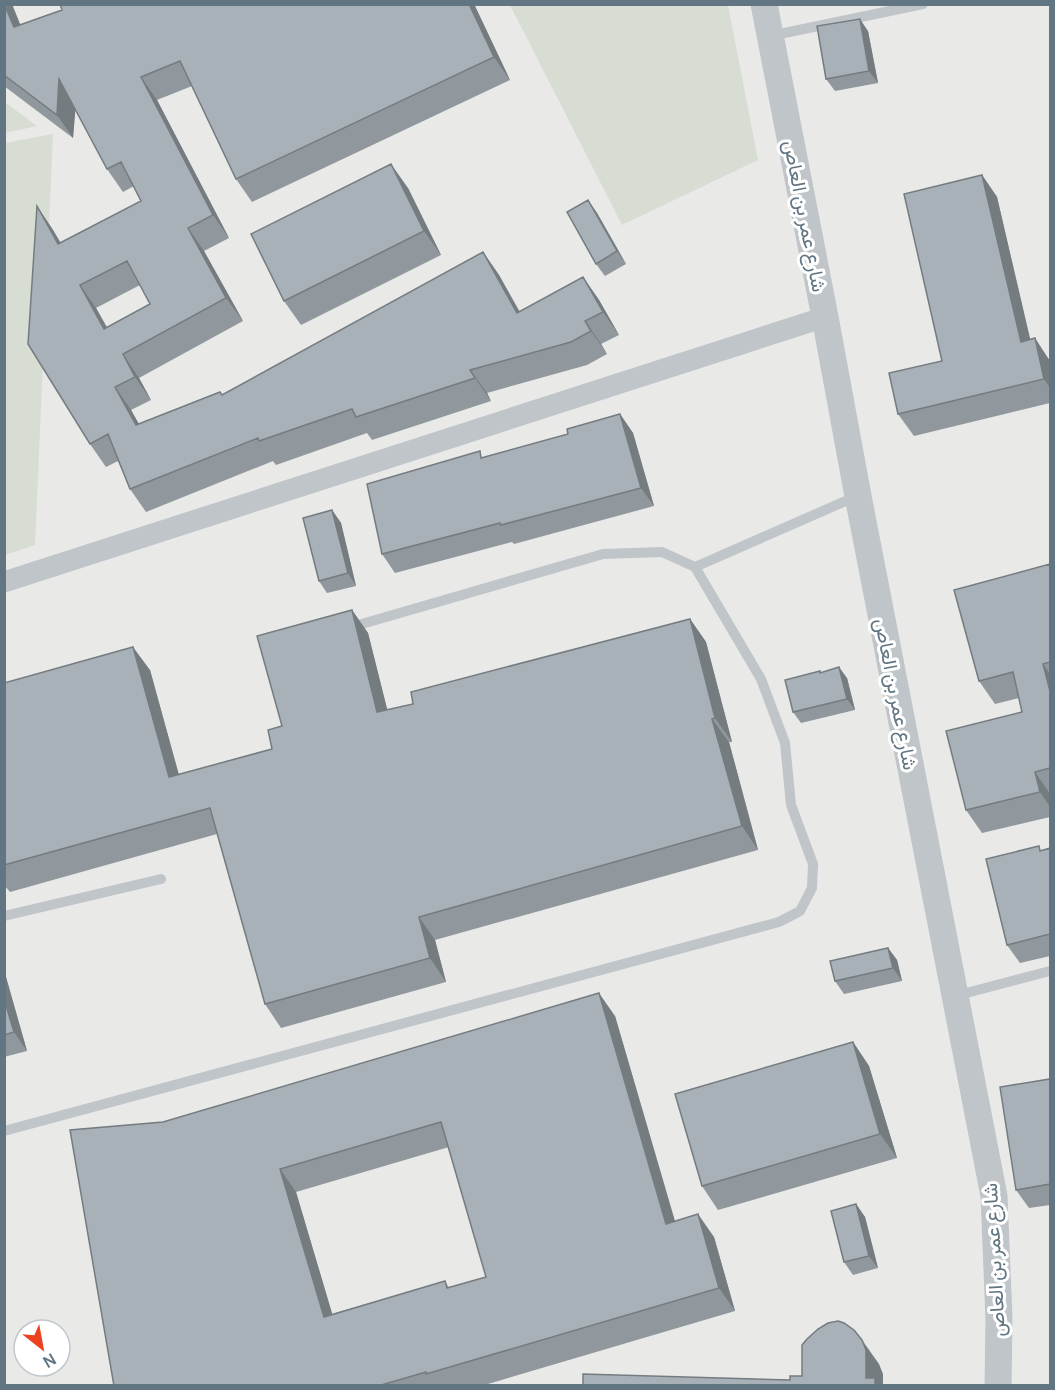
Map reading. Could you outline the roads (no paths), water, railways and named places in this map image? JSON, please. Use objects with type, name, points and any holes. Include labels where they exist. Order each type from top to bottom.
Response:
[{"type":"street","name":"شارع عمر بن العاص","points":[[764,4],[994,1196],[999,1319],[998,1386]]},
{"type":"street","points":[[4,582],[825,317]]},
{"type":"lane","points":[[770,36],[923,4]]},
{"type":"lane","points":[[695,567],[858,496]]},
{"type":"lane","points":[[4,1131],[779,922],[800,911],[812,888],[813,864],[791,805],[785,743],[761,678],[695,567],[662,552],[603,554],[339,631]]},
{"type":"lane","points":[[4,916],[161,879]]},
{"type":"lane","points":[[955,996],[1050,971]]}]
